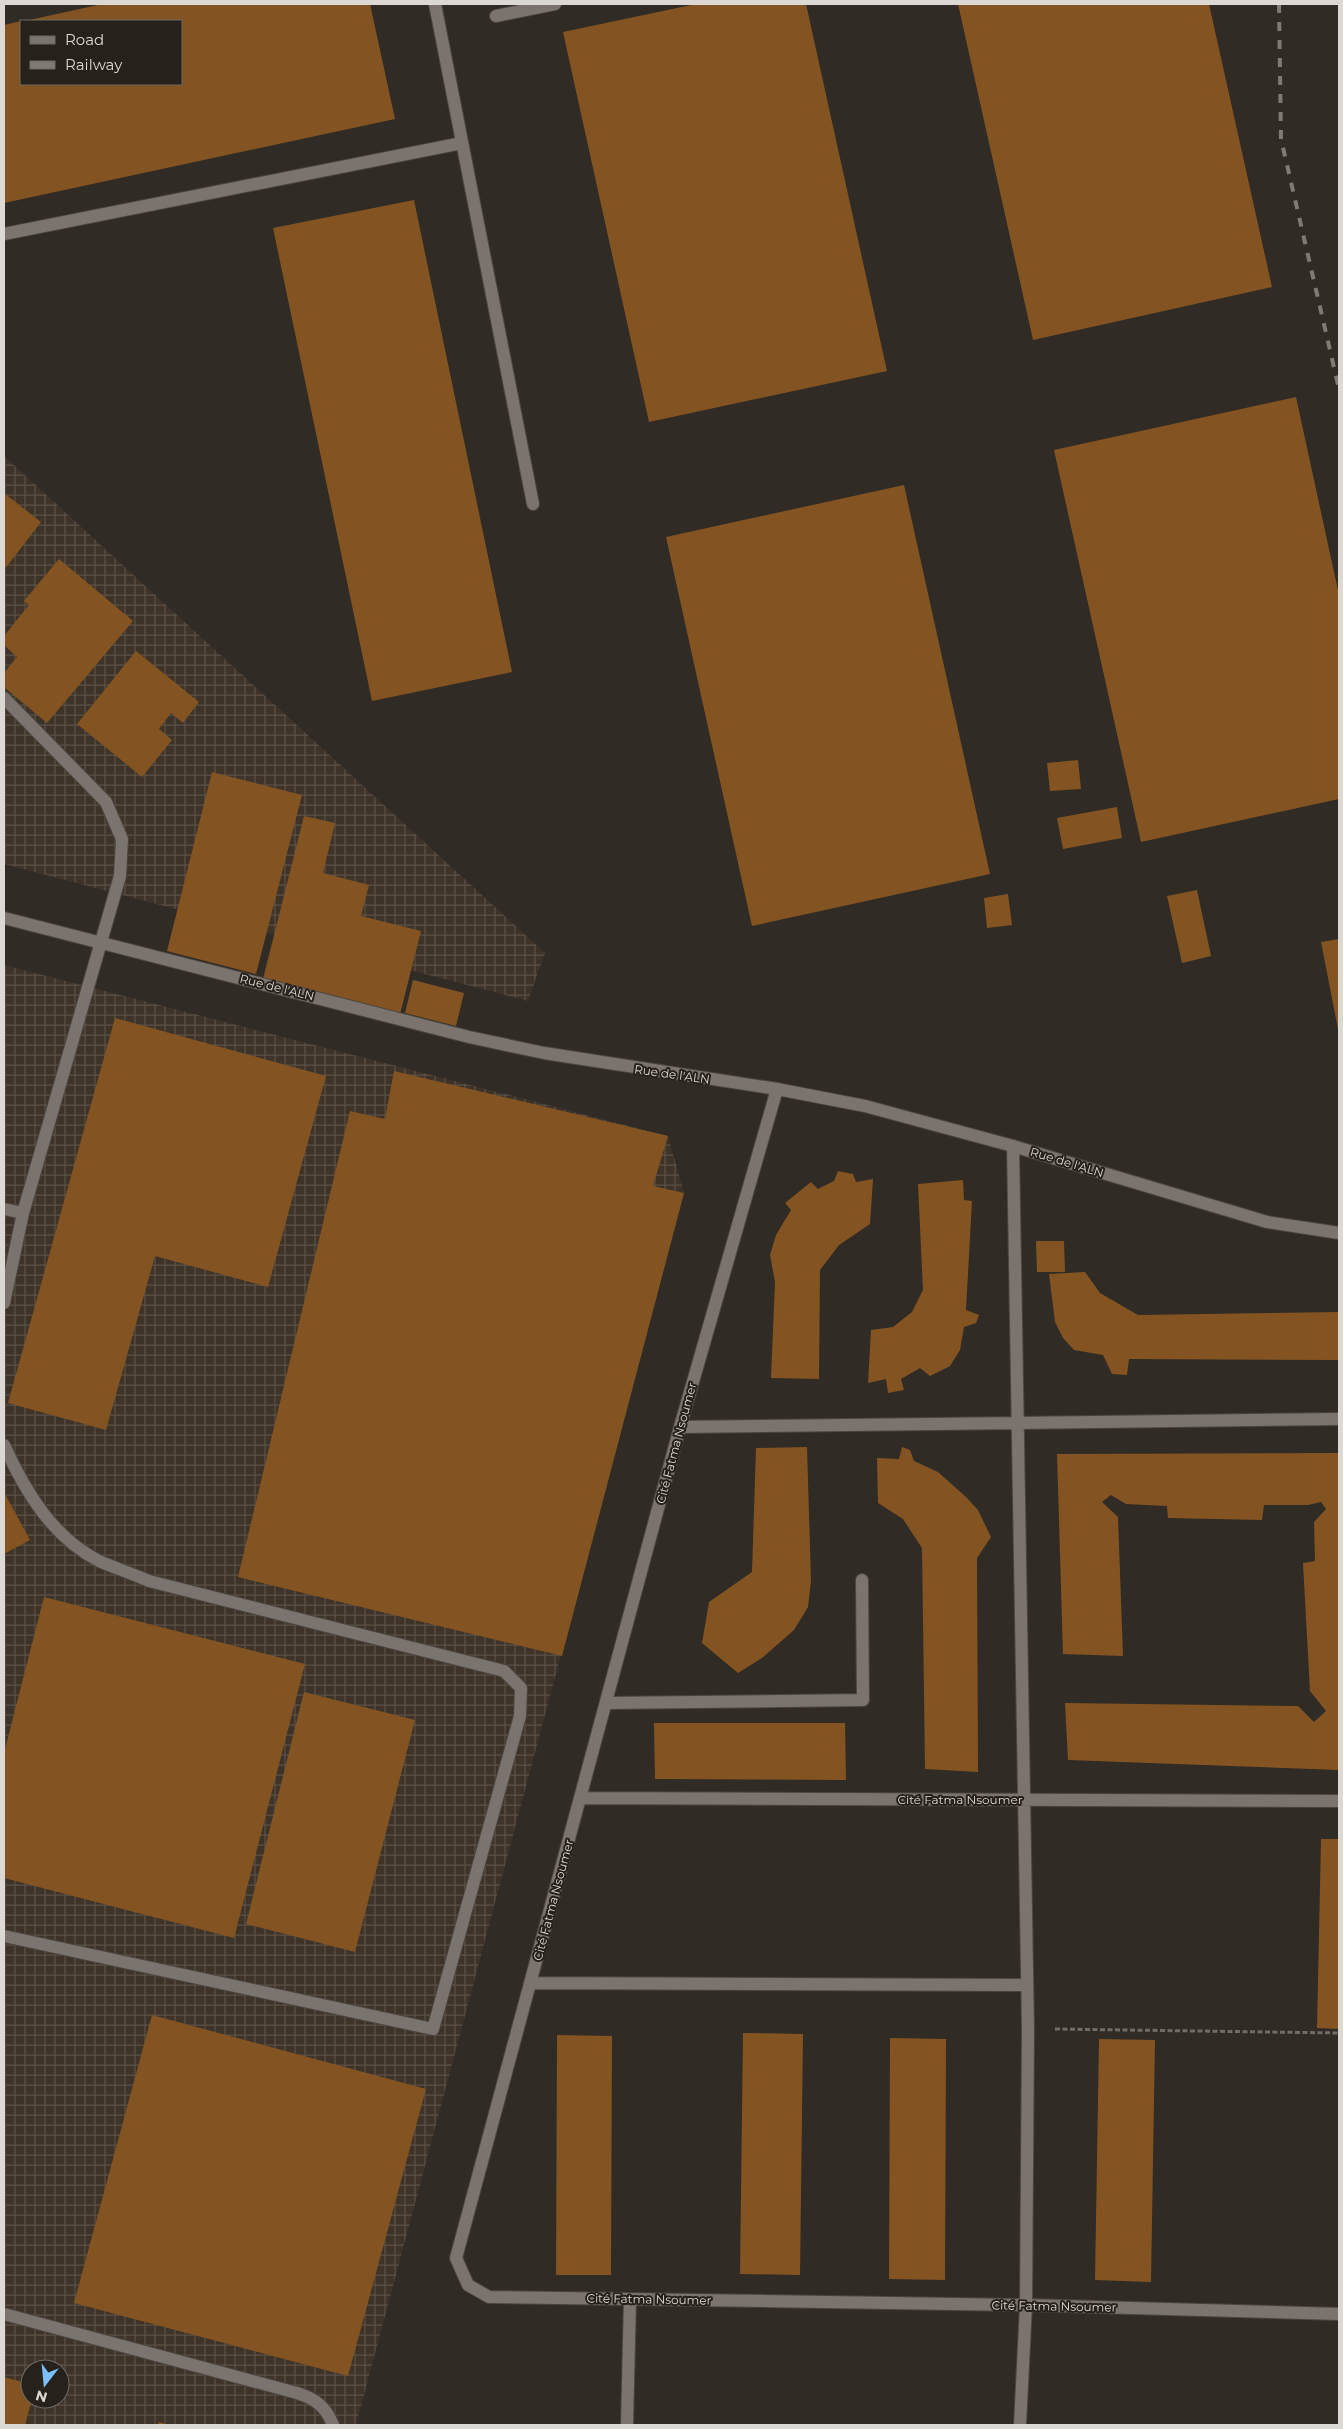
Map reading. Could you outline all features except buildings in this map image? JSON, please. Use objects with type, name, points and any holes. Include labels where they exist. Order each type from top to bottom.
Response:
[{"type":"street","points":[[435,4],[533,504]]},
{"type":"street","points":[[496,16],[555,4]]},
{"type":"street","points":[[4,234],[462,143]]},
{"type":"street","points":[[4,698],[106,802],[122,839],[120,876],[23,1213],[4,1303]]},
{"type":"street","name":"Rue de l'ALN","points":[[4,918],[469,1037],[544,1053],[777,1089],[866,1106],[1013,1146],[1258,1220],[1339,1233]]},
{"type":"street","name":"Cité Fatma Nsoumer","points":[[777,1089],[680,1428],[456,2258],[468,2285],[489,2297],[1026,2306],[1339,2314]]},
{"type":"street","points":[[1013,1146],[1028,2029],[1026,2306],[1020,2425]]},
{"type":"street","points":[[4,1209],[23,1213]]},
{"type":"street","points":[[680,1428],[1339,1419]]},
{"type":"street","points":[[4,1445],[19,1479],[55,1529],[98,1560],[149,1581],[504,1671],[520,1688],[520,1716],[433,2029],[4,1936]]},
{"type":"street","points":[[606,1703],[863,1700],[862,1580]]},
{"type":"street","name":"Cité Fatma Nsoumer","points":[[580,1798],[1339,1801]]},
{"type":"street","points":[[530,1984],[1027,1985]]},
{"type":"street","points":[[627,2425],[630,2299]]},
{"type":"street","points":[[4,2314],[310,2397],[320,2404],[328,2414],[333,2425]]},
{"type":"path","points":[[1028,2029],[1339,2033]]},
{"type":"shaded area","points":[[4,456],[545,953],[528,1001],[4,864]]},
{"type":"shaded area","points":[[4,965],[668,1136],[684,1193],[356,2425],[4,2425]]},
{"type":"railway","points":[[1279,4],[1281,139],[1339,389]]}]
